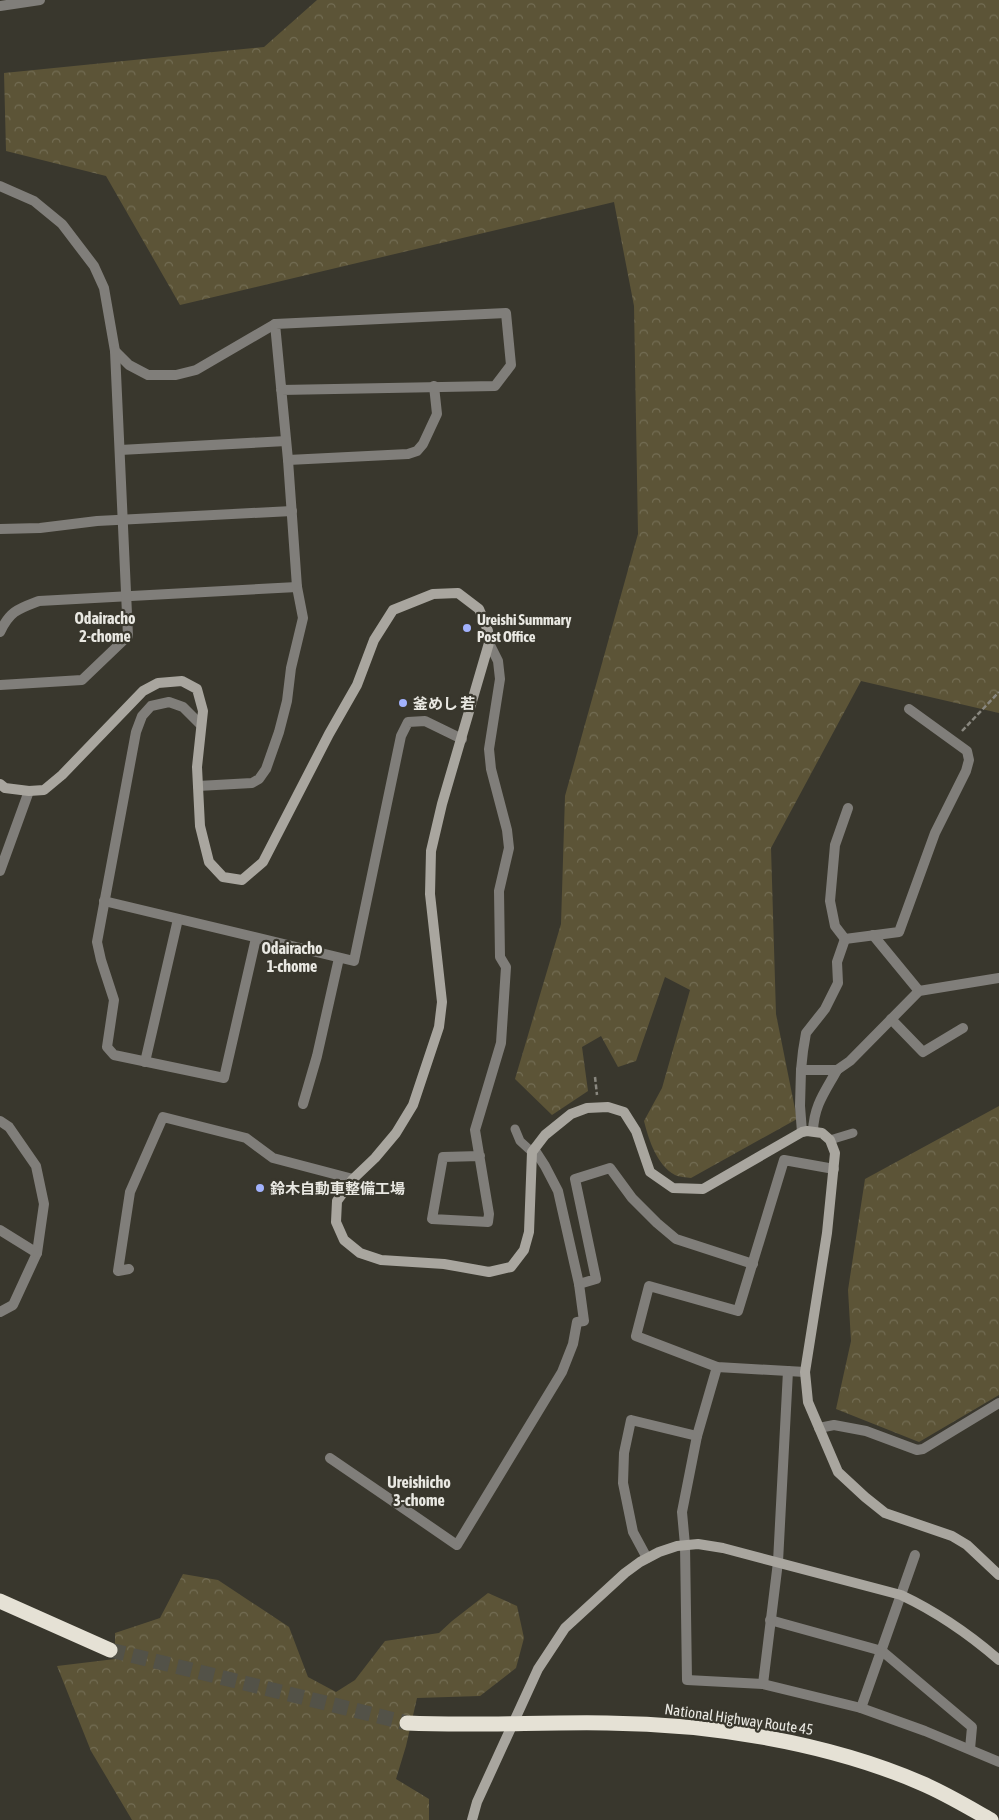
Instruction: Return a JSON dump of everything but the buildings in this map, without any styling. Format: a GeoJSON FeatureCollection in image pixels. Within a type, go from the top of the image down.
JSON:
{"type":"FeatureCollection","features":[{"type":"Feature","properties":{"kind":"highway"},"geometry":{"type":"LineString","coordinates":[[0,1601],[110,1650]]}},
{"type":"Feature","properties":{"kind":"highway","name":"National Highway Route 45"},"geometry":{"type":"LineString","coordinates":[[407,1723],[455,1725],[506,1722],[653,1724],[698,1728],[770,1739],[827,1750],[884,1768],[922,1783],[991,1820]]}},
{"type":"Feature","properties":{"kind":"street"},"geometry":{"type":"LineString","coordinates":[[0,6],[40,0]]}},
{"type":"Feature","properties":{"kind":"street"},"geometry":{"type":"LineString","coordinates":[[0,186],[34,201],[62,224],[94,266],[104,288],[115,351],[128,596],[128,636],[82,680],[0,685]]}},
{"type":"Feature","properties":{"kind":"street"},"geometry":{"type":"LineString","coordinates":[[115,351],[129,365],[148,375],[176,375],[196,370],[274,324],[506,313],[511,365],[495,386],[281,390]]}},
{"type":"Feature","properties":{"kind":"street"},"geometry":{"type":"LineString","coordinates":[[198,786],[252,782],[259,778],[266,768],[285,709],[291,668],[303,618],[297,587],[288,460],[274,324]]}},
{"type":"Feature","properties":{"kind":"street"},"geometry":{"type":"LineString","coordinates":[[288,460],[408,454],[417,451],[423,444],[436,414],[434,386]]}},
{"type":"Feature","properties":{"kind":"street"},"geometry":{"type":"LineString","coordinates":[[120,450],[286,441]]}},
{"type":"Feature","properties":{"kind":"street"},"geometry":{"type":"LineString","coordinates":[[0,529],[292,511]]}},
{"type":"Feature","properties":{"kind":"street"},"geometry":{"type":"LineString","coordinates":[[0,632],[6,620],[16,610],[39,601],[297,587]]}},
{"type":"Feature","properties":{"kind":"street"},"geometry":{"type":"LineString","coordinates":[[0,784],[5,788],[29,792],[44,790],[62,775],[143,691],[158,683],[182,681],[197,689],[203,711],[197,767],[200,826],[209,862],[224,877],[242,880],[263,862],[328,734],[356,685],[374,640],[394,610],[433,594],[458,593],[479,609],[488,631],[489,643],[442,804],[431,851],[430,894],[442,1002],[439,1027],[413,1105],[396,1133],[375,1158],[353,1179],[337,1202],[336,1222],[344,1240],[360,1252],[381,1260],[444,1264],[489,1272],[511,1267],[524,1250],[529,1232],[533,1151],[545,1135],[571,1114],[587,1108],[608,1107],[624,1112],[636,1131],[650,1172],[674,1188],[703,1189],[807,1132],[822,1134],[830,1140],[835,1153],[827,1233],[805,1372],[808,1402],[838,1472],[865,1497],[885,1513],[952,1536],[967,1545],[999,1575]]}},
{"type":"Feature","properties":{"kind":"street"},"geometry":{"type":"LineString","coordinates":[[480,1156],[442,1157],[432,1219],[488,1222],[489,1214],[480,1156],[475,1130],[500,1043],[506,967],[500,956],[499,891],[509,848],[507,830],[491,769],[489,749],[500,679],[498,661],[489,643]]}},
{"type":"Feature","properties":{"kind":"street"},"geometry":{"type":"LineString","coordinates":[[201,726],[183,707],[169,702],[151,706],[142,716],[136,732],[97,942],[100,960],[114,1000],[107,1047],[114,1055],[224,1078],[256,938]]}},
{"type":"Feature","properties":{"kind":"street"},"geometry":{"type":"LineString","coordinates":[[846,939],[899,932],[935,833],[966,771],[969,760],[967,751],[909,709]]}},
{"type":"Feature","properties":{"kind":"street"},"geometry":{"type":"LineString","coordinates":[[104,901],[354,961],[400,736],[408,722],[425,721],[462,739]]}},
{"type":"Feature","properties":{"kind":"street"},"geometry":{"type":"LineString","coordinates":[[0,871],[29,792]]}},
{"type":"Feature","properties":{"kind":"street"},"geometry":{"type":"LineString","coordinates":[[846,939],[835,926],[830,901],[835,845],[848,808]]}},
{"type":"Feature","properties":{"kind":"street"},"geometry":{"type":"LineString","coordinates":[[145,1062],[178,919]]}},
{"type":"Feature","properties":{"kind":"street"},"geometry":{"type":"LineString","coordinates":[[873,935],[919,991]]}},
{"type":"Feature","properties":{"kind":"street"},"geometry":{"type":"LineString","coordinates":[[807,1132],[800,1106],[803,1051],[806,1033],[826,1010],[838,983],[837,962],[846,939]]}},
{"type":"Feature","properties":{"kind":"street"},"geometry":{"type":"LineString","coordinates":[[303,1104],[317,1056],[339,958]]}},
{"type":"Feature","properties":{"kind":"street"},"geometry":{"type":"LineString","coordinates":[[807,1132],[818,1102],[837,1070],[850,1061],[919,991],[999,978]]}},
{"type":"Feature","properties":{"kind":"street"},"geometry":{"type":"LineString","coordinates":[[891,1019],[922,1052],[963,1028]]}},
{"type":"Feature","properties":{"kind":"street"},"geometry":{"type":"LineString","coordinates":[[802,1070],[837,1070]]}},
{"type":"Feature","properties":{"kind":"street"},"geometry":{"type":"LineString","coordinates":[[129,1270],[118,1271],[130,1192],[163,1117],[246,1138],[273,1158],[353,1179]]}},
{"type":"Feature","properties":{"kind":"street"},"geometry":{"type":"LineString","coordinates":[[0,1122],[9,1127],[36,1166],[44,1204],[37,1253],[13,1305],[0,1312]]}},
{"type":"Feature","properties":{"kind":"street"},"geometry":{"type":"LineString","coordinates":[[330,1458],[457,1545],[562,1372],[573,1344],[577,1322],[584,1321],[579,1284],[558,1192],[546,1166],[533,1151]]}},
{"type":"Feature","properties":{"kind":"street"},"geometry":{"type":"LineString","coordinates":[[805,1372],[717,1367],[636,1336],[649,1286],[738,1311],[784,1160],[834,1169]]}},
{"type":"Feature","properties":{"kind":"street"},"geometry":{"type":"LineString","coordinates":[[579,1284],[596,1279],[575,1180],[610,1168],[632,1198],[657,1224],[676,1239],[753,1264]]}},
{"type":"Feature","properties":{"kind":"street"},"geometry":{"type":"LineString","coordinates":[[0,1230],[37,1253]]}},
{"type":"Feature","properties":{"kind":"street"},"geometry":{"type":"LineString","coordinates":[[717,1367],[697,1436],[682,1512],[685,1545],[687,1680],[763,1684],[861,1708],[970,1749],[999,1762]]}},
{"type":"Feature","properties":{"kind":"street"},"geometry":{"type":"LineString","coordinates":[[763,1684],[778,1562],[788,1371]]}},
{"type":"Feature","properties":{"kind":"street"},"geometry":{"type":"LineString","coordinates":[[819,1428],[834,1425],[866,1431],[917,1450],[923,1449],[999,1403]]}},
{"type":"Feature","properties":{"kind":"street"},"geometry":{"type":"LineString","coordinates":[[647,1558],[633,1532],[622,1483],[624,1453],[631,1420],[697,1436]]}},
{"type":"Feature","properties":{"kind":"street"},"geometry":{"type":"LineString","coordinates":[[472,1820],[477,1802],[538,1669],[565,1628],[625,1573],[659,1552],[685,1545],[698,1544],[723,1548],[901,1595],[924,1606],[966,1633],[999,1660]]}},
{"type":"Feature","properties":{"kind":"street"},"geometry":{"type":"LineString","coordinates":[[861,1708],[915,1555]]}},
{"type":"Feature","properties":{"kind":"street"},"geometry":{"type":"LineString","coordinates":[[770,1620],[882,1651],[972,1727],[970,1749]]}},
{"type":"Feature","properties":{"kind":"lane"},"geometry":{"type":"LineString","coordinates":[[515,1129],[520,1141],[533,1151]]}},
{"type":"Feature","properties":{"kind":"lane"},"geometry":{"type":"LineString","coordinates":[[830,1140],[853,1133]]}},
{"type":"Feature","properties":{"kind":"path"},"geometry":{"type":"LineString","coordinates":[[962,731],[999,692]]}},
{"type":"Feature","properties":{"kind":"path"},"geometry":{"type":"LineString","coordinates":[[587,1108],[598,1094],[596,1077]]}},
{"type":"Feature","properties":{"kind":"green space"},"geometry":{"type":"Polygon","coordinates":[[[317,0],[999,0],[999,713],[861,681],[771,848],[776,1014],[797,1119],[691,1178],[675,1175],[663,1165],[651,1144],[644,1121],[662,1088],[690,990],[665,977],[636,1061],[618,1067],[601,1036],[582,1047],[588,1091],[552,1115],[515,1079],[561,924],[565,796],[638,534],[634,306],[614,202],[180,305],[106,176],[6,151],[4,73],[264,47],[317,0]]]}},
{"type":"Feature","properties":{"kind":"green space"},"geometry":{"type":"Polygon","coordinates":[[[999,1106],[999,1395],[919,1442],[836,1409],[851,1341],[848,1290],[865,1179],[999,1106]]]}},
{"type":"Feature","properties":{"kind":"green space"},"geometry":{"type":"Polygon","coordinates":[[[183,1574],[218,1580],[289,1627],[308,1677],[336,1692],[355,1680],[385,1641],[439,1633],[488,1593],[517,1606],[524,1638],[516,1668],[480,1696],[417,1698],[396,1779],[429,1799],[429,1820],[132,1820],[91,1751],[57,1666],[115,1659],[115,1633],[160,1618],[183,1574]]]}},
{"type":"Feature","properties":{"kind":"tunnel"},"geometry":{"type":"LineString","coordinates":[[110,1650],[407,1723]]}},
{"type":"Feature","properties":{"kind":"place","name":"Ureishi Summary Post Office"},"geometry":{"type":"Point","coordinates":[467,628]}},
{"type":"Feature","properties":{"kind":"place","name":"釜めし 若"},"geometry":{"type":"Point","coordinates":[403,703]}},
{"type":"Feature","properties":{"kind":"place","name":"鈴木自動車整備工場"},"geometry":{"type":"Point","coordinates":[260,1188]}},
{"type":"Feature","properties":{"kind":"district","name":"Odairacho 2-chome"},"geometry":{"type":"Point","coordinates":[105,627]}},
{"type":"Feature","properties":{"kind":"district","name":"Odairacho 1-chome"},"geometry":{"type":"Point","coordinates":[292,957]}},
{"type":"Feature","properties":{"kind":"district","name":"Ureishicho 3-chome"},"geometry":{"type":"Point","coordinates":[419,1491]}}]}
